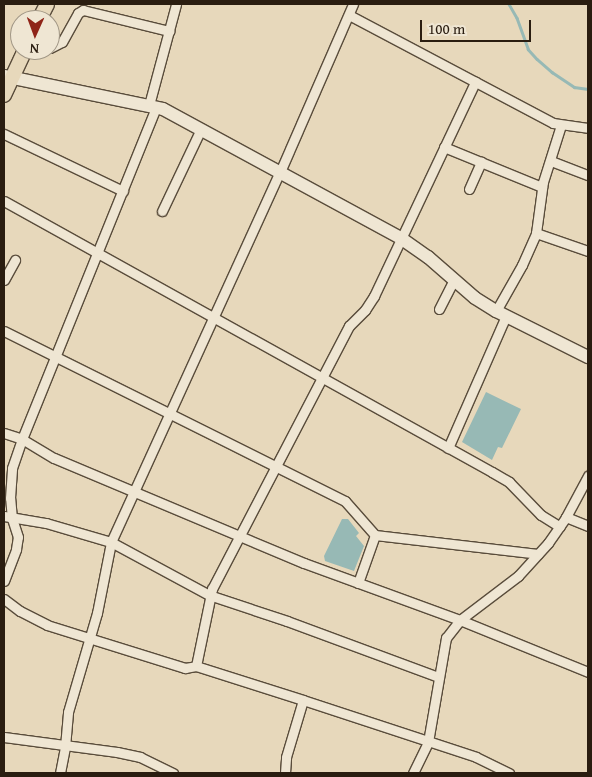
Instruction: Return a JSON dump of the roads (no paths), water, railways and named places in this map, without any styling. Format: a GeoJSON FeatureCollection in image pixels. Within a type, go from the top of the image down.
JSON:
{"type":"FeatureCollection","features":[{"type":"Feature","properties":{"kind":"main road"},"geometry":{"type":"LineString","coordinates":[[4,95],[8,76],[19,60]]}},
{"type":"Feature","properties":{"kind":"street"},"geometry":{"type":"LineString","coordinates":[[4,581],[16,549],[18,536],[8,517],[12,468],[123,190],[153,106],[176,4]]}},
{"type":"Feature","properties":{"kind":"street"},"geometry":{"type":"LineString","coordinates":[[60,773],[65,747],[68,712],[97,613],[111,542],[280,172],[353,4]]}},
{"type":"Feature","properties":{"kind":"street"},"geometry":{"type":"LineString","coordinates":[[60,43],[78,13],[83,10],[169,31]]}},
{"type":"Feature","properties":{"kind":"street"},"geometry":{"type":"LineString","coordinates":[[349,15],[561,125],[588,128]]}},
{"type":"Feature","properties":{"kind":"street"},"geometry":{"type":"LineString","coordinates":[[8,76],[153,106],[201,129],[402,239],[501,314],[588,357]]}},
{"type":"Feature","properties":{"kind":"street"},"geometry":{"type":"LineString","coordinates":[[196,666],[209,595],[349,326],[366,310],[374,296],[475,82]]}},
{"type":"Feature","properties":{"kind":"street"},"geometry":{"type":"LineString","coordinates":[[448,448],[501,314],[536,233],[542,187],[561,125]]}},
{"type":"Feature","properties":{"kind":"street"},"geometry":{"type":"LineString","coordinates":[[162,211],[201,129]]}},
{"type":"Feature","properties":{"kind":"street"},"geometry":{"type":"LineString","coordinates":[[4,134],[123,190]]}},
{"type":"Feature","properties":{"kind":"street"},"geometry":{"type":"LineString","coordinates":[[444,147],[542,187]]}},
{"type":"Feature","properties":{"kind":"street"},"geometry":{"type":"LineString","coordinates":[[551,161],[588,175]]}},
{"type":"Feature","properties":{"kind":"street"},"geometry":{"type":"LineString","coordinates":[[469,189],[481,162]]}},
{"type":"Feature","properties":{"kind":"street"},"geometry":{"type":"LineString","coordinates":[[4,201],[509,482],[541,515],[560,527]]}},
{"type":"Feature","properties":{"kind":"street"},"geometry":{"type":"LineString","coordinates":[[536,233],[588,250]]}},
{"type":"Feature","properties":{"kind":"street"},"geometry":{"type":"LineString","coordinates":[[4,280],[16,260]]}},
{"type":"Feature","properties":{"kind":"street"},"geometry":{"type":"LineString","coordinates":[[439,309],[454,280]]}},
{"type":"Feature","properties":{"kind":"street"},"geometry":{"type":"LineString","coordinates":[[4,331],[344,501],[375,535],[538,554]]}},
{"type":"Feature","properties":{"kind":"street"},"geometry":{"type":"LineString","coordinates":[[4,433],[22,439],[54,458],[133,493],[239,537],[460,620],[588,672]]}},
{"type":"Feature","properties":{"kind":"street"},"geometry":{"type":"LineString","coordinates":[[413,773],[428,742],[446,638],[460,620],[518,576],[538,554],[566,518],[588,476]]}},
{"type":"Feature","properties":{"kind":"street"},"geometry":{"type":"LineString","coordinates":[[8,517],[46,523],[111,542],[209,595],[287,620],[438,677]]}},
{"type":"Feature","properties":{"kind":"street"},"geometry":{"type":"LineString","coordinates":[[566,518],[588,526]]}},
{"type":"Feature","properties":{"kind":"street"},"geometry":{"type":"LineString","coordinates":[[358,583],[375,535]]}},
{"type":"Feature","properties":{"kind":"street"},"geometry":{"type":"LineString","coordinates":[[4,598],[20,611],[47,625],[185,668],[196,666],[304,700],[476,757],[509,773]]}},
{"type":"Feature","properties":{"kind":"street"},"geometry":{"type":"LineString","coordinates":[[285,773],[286,757],[304,700]]}},
{"type":"Feature","properties":{"kind":"street"},"geometry":{"type":"LineString","coordinates":[[4,737],[65,747],[117,752],[140,758],[173,773]]}},
{"type":"Feature","properties":{"kind":"water"},"geometry":{"type":"Polygon","coordinates":[[[486,392],[521,409],[502,448],[498,447],[492,460],[462,442],[486,392]]]}},
{"type":"Feature","properties":{"kind":"water"},"geometry":{"type":"Polygon","coordinates":[[[342,519],[348,519],[359,533],[356,536],[364,546],[354,571],[325,561],[324,556],[342,519]]]}},
{"type":"Feature","properties":{"kind":"waterway"},"geometry":{"type":"LineString","coordinates":[[509,4],[517,18],[528,49],[537,59],[574,87],[588,89]]}}]}
